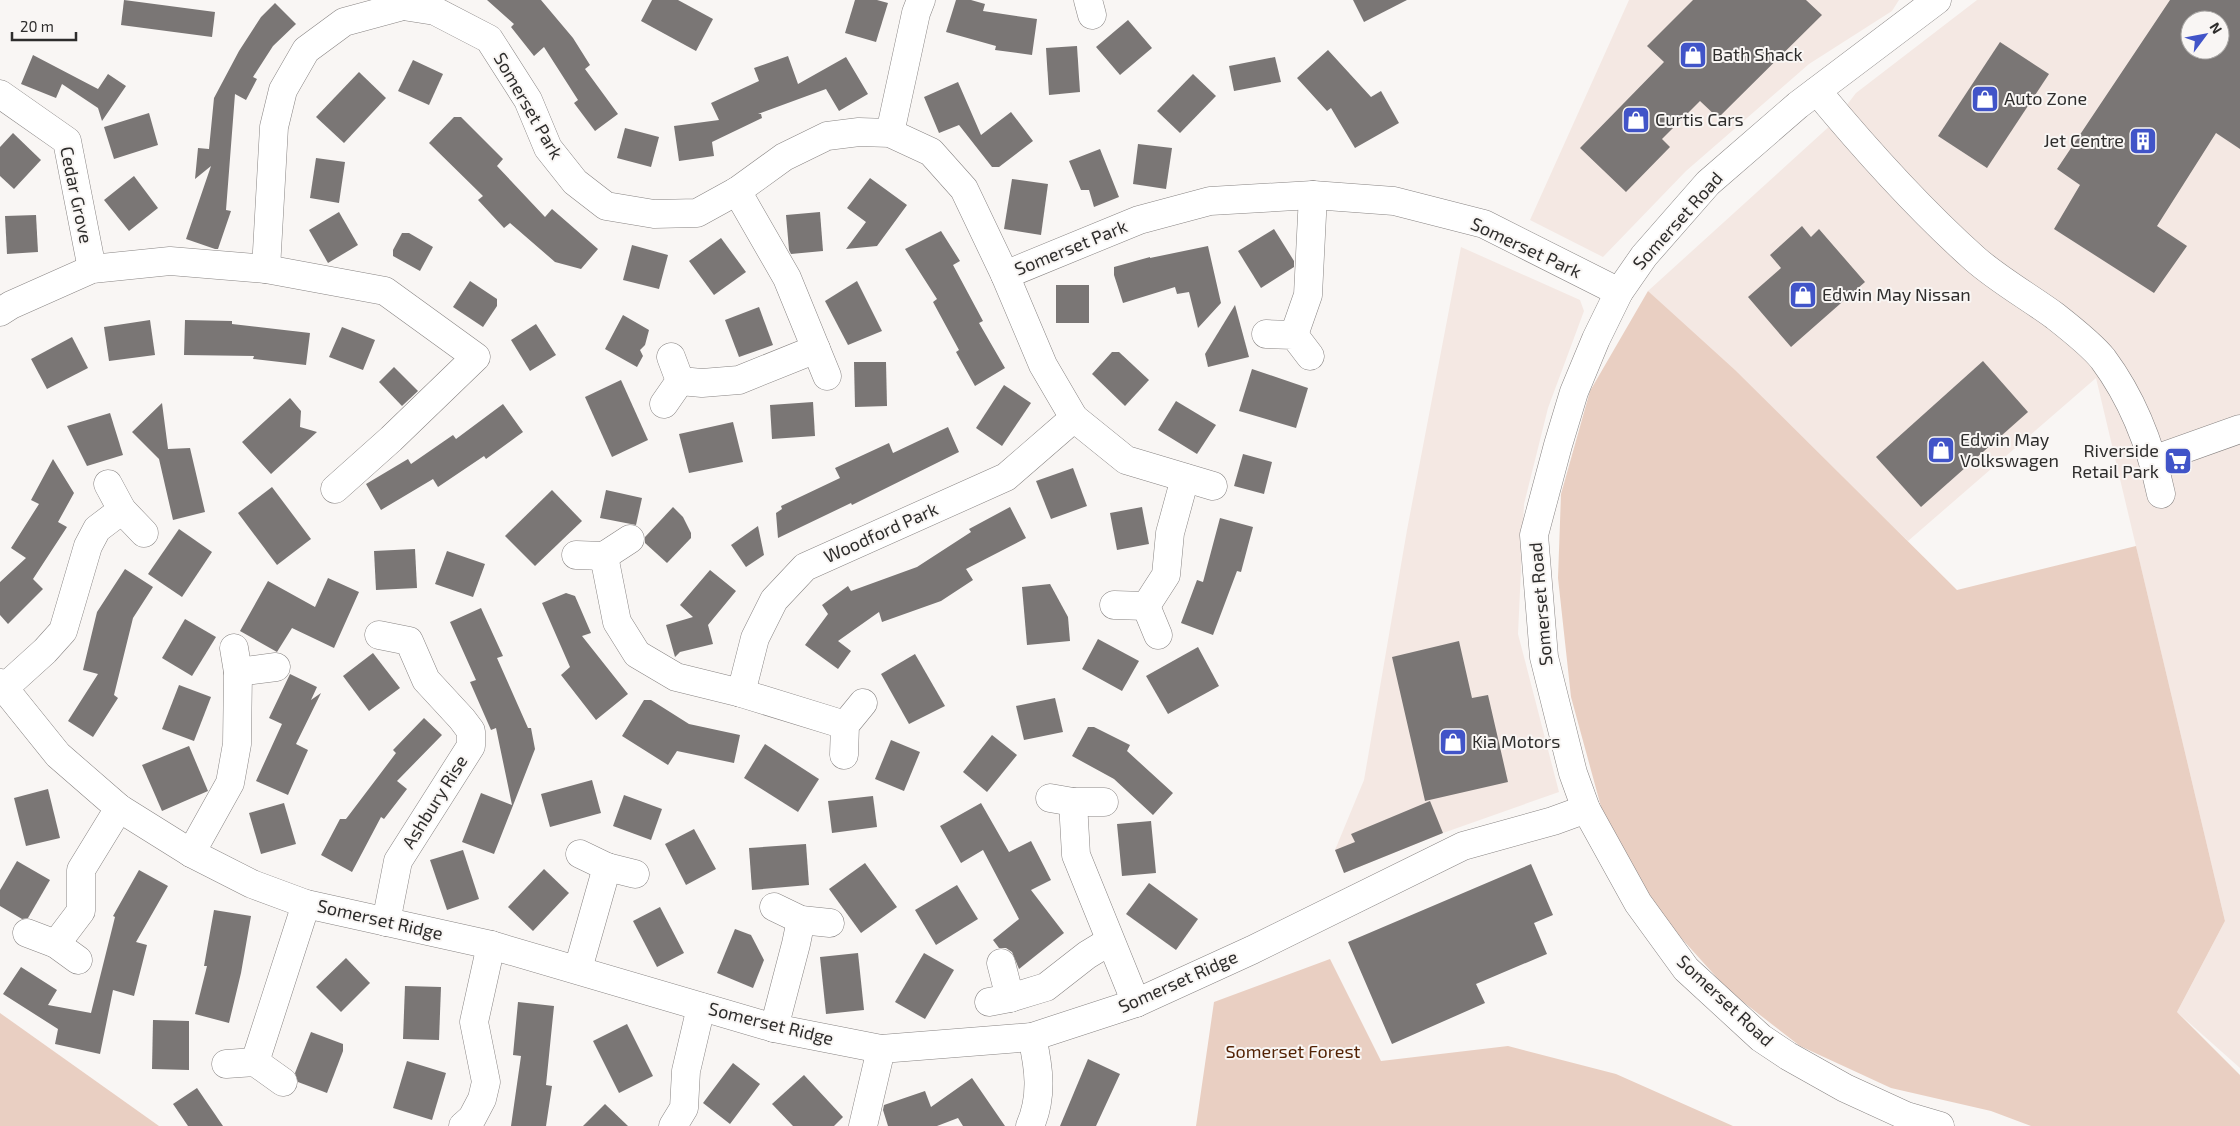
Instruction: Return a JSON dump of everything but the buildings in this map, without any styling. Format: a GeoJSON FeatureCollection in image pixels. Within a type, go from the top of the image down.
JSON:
{"type":"FeatureCollection","features":[{"type":"Feature","properties":{"kind":"street"},"geometry":{"type":"LineString","coordinates":[[890,134],[916,13],[921,0]]}},
{"type":"Feature","properties":{"kind":"street","name":"Somerset Road"},"geometry":{"type":"LineString","coordinates":[[1937,0],[1816,91],[1708,183],[1644,256],[1619,292],[1596,339],[1574,392],[1534,535],[1544,657],[1573,773],[1586,809],[1638,903],[1686,969],[1761,1038],[1788,1056],[1845,1088],[1906,1116],[1938,1126]]}},
{"type":"Feature","properties":{"kind":"street","name":"Somerset Park"},"geometry":{"type":"LineString","coordinates":[[266,269],[274,127],[283,90],[306,50],[344,22],[403,3],[434,11],[489,39],[528,100],[548,148],[575,182],[606,206],[654,214],[697,213],[737,191],[784,157],[827,136],[859,132],[890,134],[931,152],[964,189],[1005,275],[1140,220],[1210,201],[1313,195],[1394,200],[1484,224],[1619,292]]}},
{"type":"Feature","properties":{"kind":"street"},"geometry":{"type":"LineString","coordinates":[[1816,91],[1927,215],[1977,260],[2057,318],[2102,358],[2122,388],[2143,433],[2161,494]]}},
{"type":"Feature","properties":{"kind":"street","name":"Cedar Grove"},"geometry":{"type":"LineString","coordinates":[[0,94],[67,141],[92,269]]}},
{"type":"Feature","properties":{"kind":"street"},"geometry":{"type":"LineString","coordinates":[[737,191],[787,278],[827,376]]}},
{"type":"Feature","properties":{"kind":"street"},"geometry":{"type":"LineString","coordinates":[[1294,335],[1308,295],[1313,195]]}},
{"type":"Feature","properties":{"kind":"street"},"geometry":{"type":"LineString","coordinates":[[0,312],[11,305],[92,269],[170,261],[266,269],[385,291],[476,357],[391,439],[335,489]]}},
{"type":"Feature","properties":{"kind":"street"},"geometry":{"type":"LineString","coordinates":[[1005,275],[1043,365],[1074,418],[1126,460],[1213,486]]}},
{"type":"Feature","properties":{"kind":"street"},"geometry":{"type":"LineString","coordinates":[[1266,334],[1294,335]]}},
{"type":"Feature","properties":{"kind":"street"},"geometry":{"type":"LineString","coordinates":[[1294,335],[1310,356]]}},
{"type":"Feature","properties":{"kind":"street"},"geometry":{"type":"LineString","coordinates":[[664,404],[676,369],[702,383],[739,380],[816,349]]}},
{"type":"Feature","properties":{"kind":"street","name":"Woodford Park"},"geometry":{"type":"LineString","coordinates":[[741,693],[755,638],[774,600],[805,567],[1006,477],[1074,418]]}},
{"type":"Feature","properties":{"kind":"street"},"geometry":{"type":"LineString","coordinates":[[2152,460],[2240,429]]}},
{"type":"Feature","properties":{"kind":"street"},"geometry":{"type":"LineString","coordinates":[[1146,606],[1166,575],[1170,533],[1185,478]]}},
{"type":"Feature","properties":{"kind":"street"},"geometry":{"type":"LineString","coordinates":[[108,484],[122,510],[144,533]]}},
{"type":"Feature","properties":{"kind":"street"},"geometry":{"type":"LineString","coordinates":[[2,686],[45,651],[63,631],[88,546],[97,530],[122,510]]}},
{"type":"Feature","properties":{"kind":"street"},"geometry":{"type":"LineString","coordinates":[[576,555],[604,556],[630,539]]}},
{"type":"Feature","properties":{"kind":"street"},"geometry":{"type":"LineString","coordinates":[[604,556],[617,622],[637,654],[676,676],[741,693],[844,725]]}},
{"type":"Feature","properties":{"kind":"street"},"geometry":{"type":"LineString","coordinates":[[1114,605],[1146,606]]}},
{"type":"Feature","properties":{"kind":"street"},"geometry":{"type":"LineString","coordinates":[[1146,606],[1158,635]]}},
{"type":"Feature","properties":{"kind":"street","name":"Ashbury Rise"},"geometry":{"type":"LineString","coordinates":[[379,635],[417,632],[426,680],[471,731],[470,746],[398,861],[386,922]]}},
{"type":"Feature","properties":{"kind":"street"},"geometry":{"type":"LineString","coordinates":[[191,853],[230,783],[237,744],[236,660],[276,667]]}},
{"type":"Feature","properties":{"kind":"street","name":"Somerset Ridge"},"geometry":{"type":"LineString","coordinates":[[2,686],[58,755],[119,808],[191,853],[252,884],[306,904],[491,945],[774,1028],[881,1049],[1032,1037],[1136,1003],[1261,946],[1463,846],[1553,821],[1586,809]]}},
{"type":"Feature","properties":{"kind":"street"},"geometry":{"type":"LineString","coordinates":[[844,755],[844,725],[863,703]]}},
{"type":"Feature","properties":{"kind":"street"},"geometry":{"type":"LineString","coordinates":[[1104,802],[1062,800],[1076,855],[1136,1003]]}},
{"type":"Feature","properties":{"kind":"street"},"geometry":{"type":"LineString","coordinates":[[56,944],[81,911],[81,870],[119,808]]}},
{"type":"Feature","properties":{"kind":"street"},"geometry":{"type":"LineString","coordinates":[[580,854],[607,867],[635,874]]}},
{"type":"Feature","properties":{"kind":"street"},"geometry":{"type":"LineString","coordinates":[[578,969],[607,867]]}},
{"type":"Feature","properties":{"kind":"street"},"geometry":{"type":"LineString","coordinates":[[255,1062],[306,904]]}},
{"type":"Feature","properties":{"kind":"street"},"geometry":{"type":"LineString","coordinates":[[774,907],[801,920],[830,923]]}},
{"type":"Feature","properties":{"kind":"street"},"geometry":{"type":"LineString","coordinates":[[774,1028],[801,920]]}},
{"type":"Feature","properties":{"kind":"street"},"geometry":{"type":"LineString","coordinates":[[27,933],[56,944],[78,960]]}},
{"type":"Feature","properties":{"kind":"street"},"geometry":{"type":"LineString","coordinates":[[1001,963],[1000,1000],[1046,987],[1087,955],[1110,941]]}},
{"type":"Feature","properties":{"kind":"street"},"geometry":{"type":"LineString","coordinates":[[473,1123],[486,1082],[474,1022],[491,945]]}},
{"type":"Feature","properties":{"kind":"street"},"geometry":{"type":"LineString","coordinates":[[673,1126],[684,1108],[686,1072],[701,1007]]}},
{"type":"Feature","properties":{"kind":"street"},"geometry":{"type":"LineString","coordinates":[[1030,1126],[1036,1113],[1040,1070],[1032,1037]]}},
{"type":"Feature","properties":{"kind":"street"},"geometry":{"type":"LineString","coordinates":[[863,1126],[881,1049]]}},
{"type":"Feature","properties":{"kind":"street"},"geometry":{"type":"LineString","coordinates":[[226,1064],[255,1062],[282,1082]]}},
{"type":"Feature","properties":{"kind":"shaded area"},"geometry":{"type":"Polygon","coordinates":[[[1629,0],[1899,0],[1892,11],[1809,64],[1686,171],[1603,257],[1530,220],[1629,0]]]}},
{"type":"Feature","properties":{"kind":"shaded area","name":"Riverside Retail Park"},"geometry":{"type":"Polygon","coordinates":[[[1977,0],[2240,0],[2240,1068],[2177,1012],[2225,921],[2096,378],[1908,541],[1648,291],[1833,123],[1856,93],[1977,0]]]}},
{"type":"Feature","properties":{"kind":"shaded area"},"geometry":{"type":"Polygon","coordinates":[[[1461,247],[1580,300],[1584,311],[1548,408],[1524,504],[1518,634],[1559,792],[1443,833],[1344,873],[1335,850],[1364,780],[1407,530],[1461,247]]]}},
{"type":"Feature","properties":{"kind":"green space"},"geometry":{"type":"Polygon","coordinates":[[[1648,291],[1735,370],[1957,590],[2136,546],[2225,921],[2177,1012],[2240,1075],[2240,1126],[2031,1126],[1991,1111],[1891,1088],[1800,1046],[1729,991],[1664,919],[1606,825],[1571,697],[1558,578],[1561,494],[1590,391],[1648,291]]]}},
{"type":"Feature","properties":{"kind":"green space","name":"Somerset Forest"},"geometry":{"type":"Polygon","coordinates":[[[1330,959],[1381,1061],[1508,1046],[1616,1074],[1733,1126],[1196,1126],[1214,1002],[1330,959]]]}},
{"type":"Feature","properties":{"kind":"green space"},"geometry":{"type":"Polygon","coordinates":[[[0,1013],[159,1126],[0,1126],[0,1013]]]}},
{"type":"Feature","properties":{"kind":"place","name":"Bath Shack"},"geometry":{"type":"Point","coordinates":[1693,55]}},
{"type":"Feature","properties":{"kind":"place","name":"Auto Zone"},"geometry":{"type":"Point","coordinates":[1985,99]}},
{"type":"Feature","properties":{"kind":"place","name":"Curtis Cars"},"geometry":{"type":"Point","coordinates":[1636,120]}},
{"type":"Feature","properties":{"kind":"place","name":"Jet Centre"},"geometry":{"type":"Point","coordinates":[2143,141]}},
{"type":"Feature","properties":{"kind":"place","name":"Edwin May Nissan"},"geometry":{"type":"Point","coordinates":[1803,295]}},
{"type":"Feature","properties":{"kind":"place","name":"Edwin May Volkswagen"},"geometry":{"type":"Point","coordinates":[1941,450]}},
{"type":"Feature","properties":{"kind":"place","name":"Riverside Retail Park"},"geometry":{"type":"Point","coordinates":[2178,461]}},
{"type":"Feature","properties":{"kind":"place","name":"Kia Motors"},"geometry":{"type":"Point","coordinates":[1453,742]}}]}
